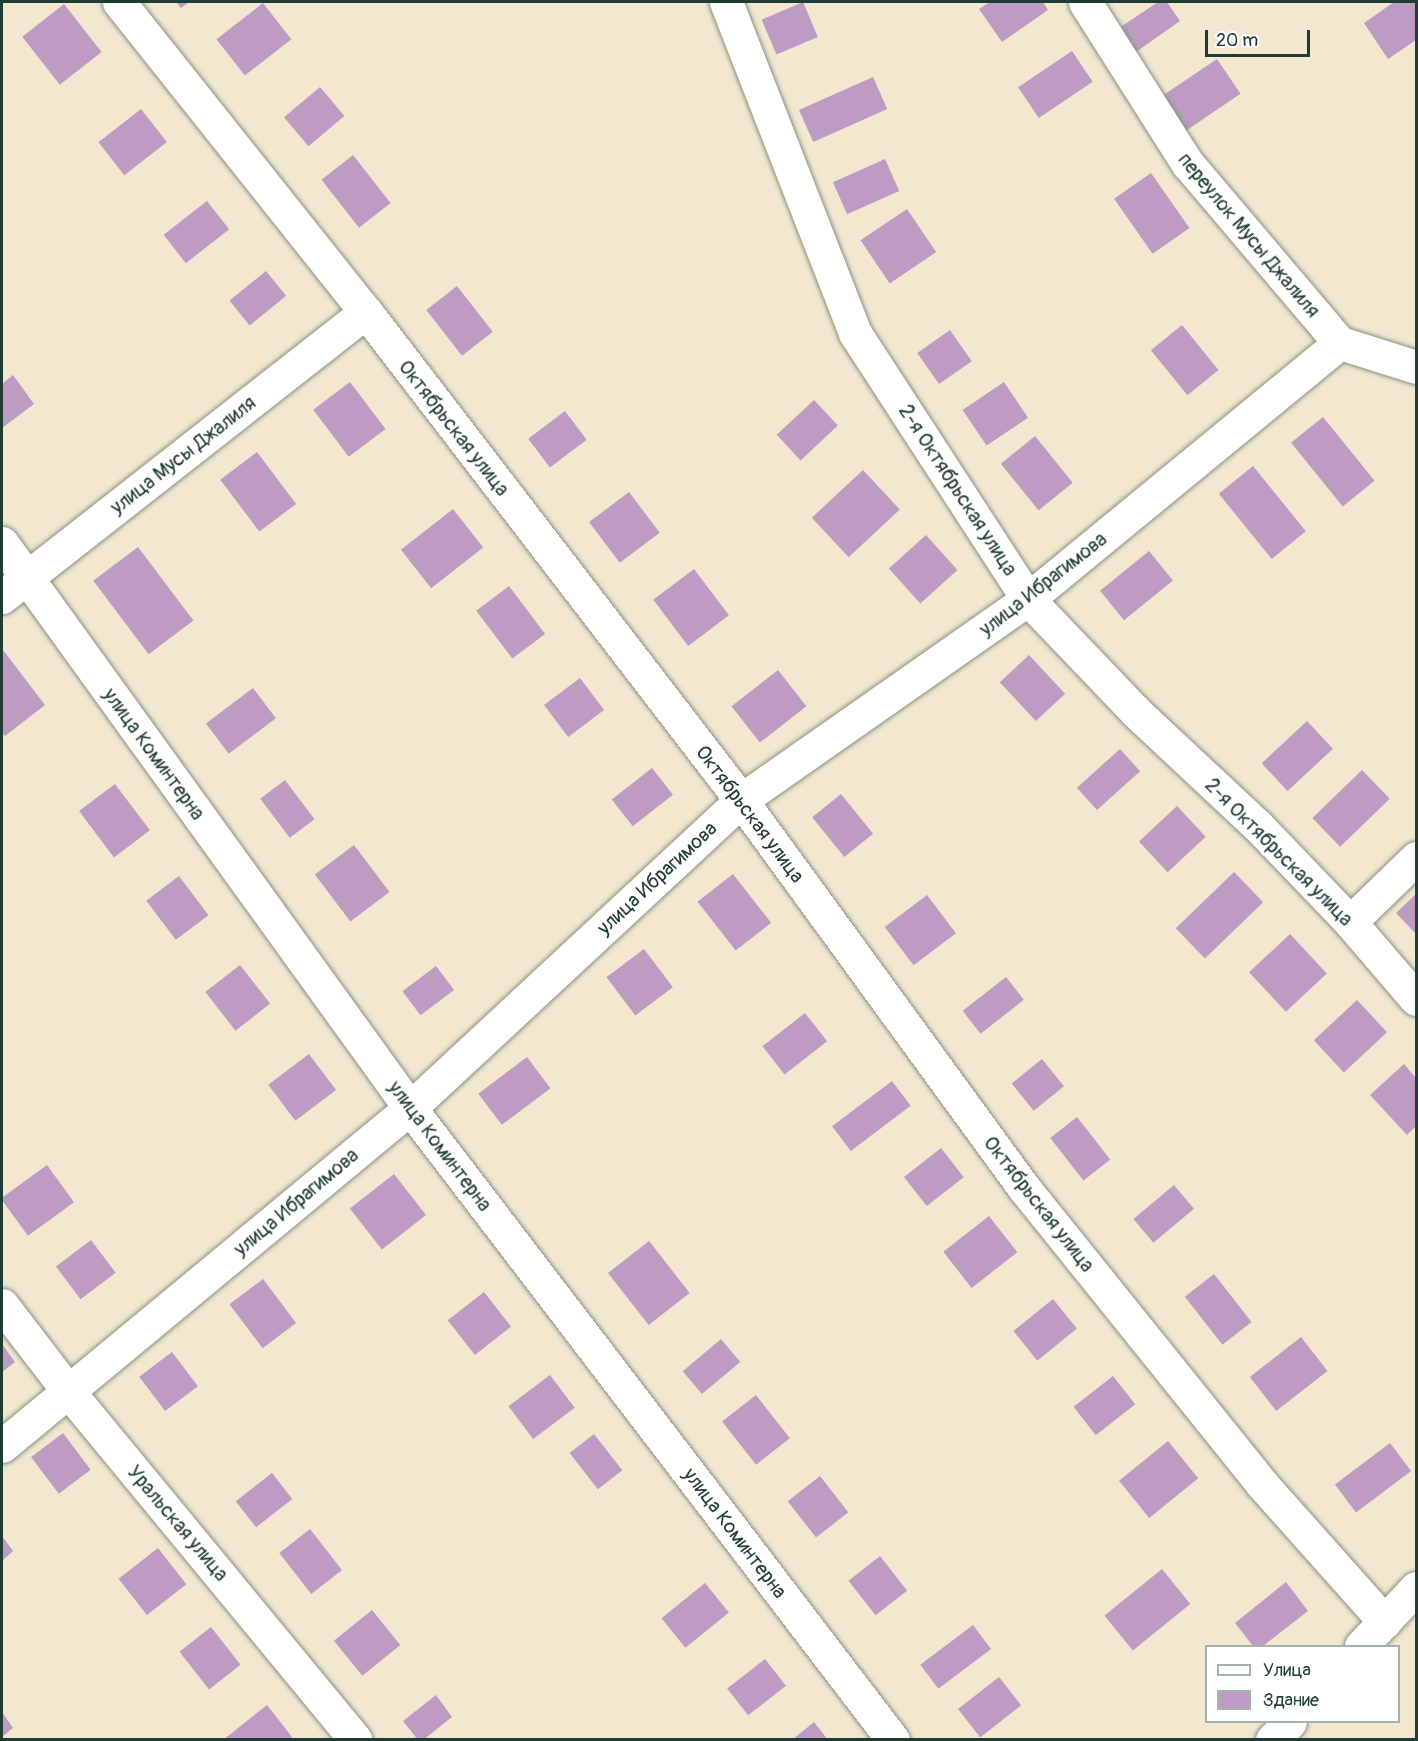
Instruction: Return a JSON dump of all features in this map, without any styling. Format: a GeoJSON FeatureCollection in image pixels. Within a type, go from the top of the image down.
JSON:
{"type":"FeatureCollection","features":[{"type":"Feature","properties":{"kind":"street","name":"Октябрьская улица"},"geometry":{"type":"LineString","coordinates":[[119,2],[366,312],[741,800],[1024,1188],[1261,1483],[1385,1622]]}},
{"type":"Feature","properties":{"kind":"street","name":"2-я Октябрьская улица"},"geometry":{"type":"LineString","coordinates":[[726,2],[855,333],[1028,599],[1136,712],[1258,826],[1350,922],[1416,999]]}},
{"type":"Feature","properties":{"kind":"street","name":"переулок Мусы Джалиля"},"geometry":{"type":"LineString","coordinates":[[1085,2],[1188,164],[1340,343]]}},
{"type":"Feature","properties":{"kind":"street","name":"улица Мусы Джалиля"},"geometry":{"type":"LineString","coordinates":[[14,587],[366,312]]}},
{"type":"Feature","properties":{"kind":"street","name":"улица Ибрагимова"},"geometry":{"type":"LineString","coordinates":[[2,1446],[410,1108],[741,800],[1028,599],[1340,343]]}},
{"type":"Feature","properties":{"kind":"street"},"geometry":{"type":"LineString","coordinates":[[1340,343],[1416,367]]}},
{"type":"Feature","properties":{"kind":"street","name":"улица Коминтерна"},"geometry":{"type":"LineString","coordinates":[[2,543],[14,587],[893,1740]]}},
{"type":"Feature","properties":{"kind":"street"},"geometry":{"type":"LineString","coordinates":[[1350,922],[1416,858]]}},
{"type":"Feature","properties":{"kind":"street","name":"Уральская улица"},"geometry":{"type":"LineString","coordinates":[[2,1305],[68,1391],[356,1740]]}},
{"type":"Feature","properties":{"kind":"street"},"geometry":{"type":"LineString","coordinates":[[1363,1645],[1416,1588]]}},
{"type":"Feature","properties":{"kind":"street"},"geometry":{"type":"LineString","coordinates":[[1272,1740],[1289,1723]]}},
{"type":"Feature","properties":{"kind":"building"},"geometry":{"type":"Polygon","coordinates":[[[176,2],[189,2],[181,8],[176,2]]]}},
{"type":"Feature","properties":{"kind":"building"},"geometry":{"type":"Polygon","coordinates":[[[803,2],[818,37],[776,55],[762,20],[803,2]]]}},
{"type":"Feature","properties":{"kind":"building"},"geometry":{"type":"Polygon","coordinates":[[[990,2],[1043,2],[1048,10],[1002,42],[979,9],[990,2]]]}},
{"type":"Feature","properties":{"kind":"building"},"geometry":{"type":"Polygon","coordinates":[[[1158,2],[1167,2],[1180,21],[1136,52],[1119,28],[1158,2]]]}},
{"type":"Feature","properties":{"kind":"building"},"geometry":{"type":"Polygon","coordinates":[[[1394,2],[1416,2],[1416,40],[1388,59],[1364,23],[1394,2]]]}},
{"type":"Feature","properties":{"kind":"building"},"geometry":{"type":"Polygon","coordinates":[[[263,3],[291,39],[245,76],[217,39],[263,3]]]}},
{"type":"Feature","properties":{"kind":"building"},"geometry":{"type":"Polygon","coordinates":[[[64,4],[102,52],[60,85],[22,37],[64,4]]]}},
{"type":"Feature","properties":{"kind":"building"},"geometry":{"type":"Polygon","coordinates":[[[1072,51],[1093,82],[1039,118],[1018,87],[1072,51]]]}},
{"type":"Feature","properties":{"kind":"building"},"geometry":{"type":"Polygon","coordinates":[[[1217,59],[1240,94],[1187,130],[1163,95],[1217,59]]]}},
{"type":"Feature","properties":{"kind":"building"},"geometry":{"type":"Polygon","coordinates":[[[873,77],[887,109],[813,142],[799,110],[873,77]]]}},
{"type":"Feature","properties":{"kind":"building"},"geometry":{"type":"Polygon","coordinates":[[[320,87],[344,116],[308,146],[284,117],[320,87]]]}},
{"type":"Feature","properties":{"kind":"building"},"geometry":{"type":"Polygon","coordinates":[[[141,109],[167,142],[124,175],[98,142],[141,109]]]}},
{"type":"Feature","properties":{"kind":"building"},"geometry":{"type":"Polygon","coordinates":[[[353,155],[391,203],[359,228],[321,180],[353,155]]]}},
{"type":"Feature","properties":{"kind":"building"},"geometry":{"type":"Polygon","coordinates":[[[885,159],[899,191],[847,214],[833,182],[885,159]]]}},
{"type":"Feature","properties":{"kind":"building"},"geometry":{"type":"Polygon","coordinates":[[[1151,173],[1189,228],[1153,254],[1114,199],[1151,173]]]}},
{"type":"Feature","properties":{"kind":"building"},"geometry":{"type":"Polygon","coordinates":[[[207,201],[229,229],[186,263],[164,235],[207,201]]]}},
{"type":"Feature","properties":{"kind":"building"},"geometry":{"type":"Polygon","coordinates":[[[907,209],[936,252],[890,283],[861,240],[907,209]]]}},
{"type":"Feature","properties":{"kind":"building"},"geometry":{"type":"Polygon","coordinates":[[[266,271],[286,296],[250,325],[229,301],[266,271]]]}},
{"type":"Feature","properties":{"kind":"building"},"geometry":{"type":"Polygon","coordinates":[[[457,286],[493,332],[462,356],[426,310],[457,286]]]}},
{"type":"Feature","properties":{"kind":"building"},"geometry":{"type":"Polygon","coordinates":[[[1182,325],[1219,370],[1187,395],[1151,350],[1182,325]]]}},
{"type":"Feature","properties":{"kind":"building"},"geometry":{"type":"Polygon","coordinates":[[[950,330],[972,361],[939,384],[917,353],[950,330]]]}},
{"type":"Feature","properties":{"kind":"building"},"geometry":{"type":"Polygon","coordinates":[[[13,375],[34,404],[2,428],[2,384],[13,375]]]}},
{"type":"Feature","properties":{"kind":"building"},"geometry":{"type":"Polygon","coordinates":[[[350,382],[386,429],[349,457],[313,410],[350,382]]]}},
{"type":"Feature","properties":{"kind":"building"},"geometry":{"type":"Polygon","coordinates":[[[1004,382],[1028,418],[987,446],[963,410],[1004,382]]]}},
{"type":"Feature","properties":{"kind":"building"},"geometry":{"type":"Polygon","coordinates":[[[814,400],[838,426],[801,460],[777,435],[814,400]]]}},
{"type":"Feature","properties":{"kind":"building"},"geometry":{"type":"Polygon","coordinates":[[[565,411],[587,440],[550,467],[528,439],[565,411]]]}},
{"type":"Feature","properties":{"kind":"building"},"geometry":{"type":"Polygon","coordinates":[[[1323,417],[1375,481],[1343,507],[1291,443],[1323,417]]]}},
{"type":"Feature","properties":{"kind":"building"},"geometry":{"type":"Polygon","coordinates":[[[1035,436],[1073,483],[1039,510],[1001,464],[1035,436]]]}},
{"type":"Feature","properties":{"kind":"building"},"geometry":{"type":"Polygon","coordinates":[[[257,452],[296,504],[259,532],[220,480],[257,452]]]}},
{"type":"Feature","properties":{"kind":"building"},"geometry":{"type":"Polygon","coordinates":[[[1253,466],[1306,531],[1272,559],[1219,494],[1253,466]]]}},
{"type":"Feature","properties":{"kind":"building"},"geometry":{"type":"Polygon","coordinates":[[[863,470],[900,509],[849,557],[812,518],[863,470]]]}},
{"type":"Feature","properties":{"kind":"building"},"geometry":{"type":"Polygon","coordinates":[[[629,492],[660,533],[620,563],[589,522],[629,492]]]}},
{"type":"Feature","properties":{"kind":"building"},"geometry":{"type":"Polygon","coordinates":[[[453,509],[483,548],[431,588],[401,550],[453,509]]]}},
{"type":"Feature","properties":{"kind":"building"},"geometry":{"type":"Polygon","coordinates":[[[926,535],[957,570],[920,603],[889,568],[926,535]]]}},
{"type":"Feature","properties":{"kind":"building"},"geometry":{"type":"Polygon","coordinates":[[[138,547],[193,620],[149,654],[93,581],[138,547]]]}},
{"type":"Feature","properties":{"kind":"building"},"geometry":{"type":"Polygon","coordinates":[[[1149,551],[1173,581],[1124,620],[1100,591],[1149,551]]]}},
{"type":"Feature","properties":{"kind":"building"},"geometry":{"type":"Polygon","coordinates":[[[694,569],[729,615],[688,646],[653,600],[694,569]]]}},
{"type":"Feature","properties":{"kind":"building"},"geometry":{"type":"Polygon","coordinates":[[[509,586],[545,634],[512,659],[476,611],[509,586]]]}},
{"type":"Feature","properties":{"kind":"building"},"geometry":{"type":"Polygon","coordinates":[[[3,650],[45,705],[5,736],[2,732],[3,650]]]}},
{"type":"Feature","properties":{"kind":"building"},"geometry":{"type":"Polygon","coordinates":[[[1029,655],[1065,694],[1036,721],[1000,682],[1029,655]]]}},
{"type":"Feature","properties":{"kind":"building"},"geometry":{"type":"Polygon","coordinates":[[[778,670],[806,706],[760,743],[732,706],[778,670]]]}},
{"type":"Feature","properties":{"kind":"building"},"geometry":{"type":"Polygon","coordinates":[[[580,678],[604,710],[568,737],[544,705],[580,678]]]}},
{"type":"Feature","properties":{"kind":"building"},"geometry":{"type":"Polygon","coordinates":[[[253,688],[276,718],[229,754],[206,724],[253,688]]]}},
{"type":"Feature","properties":{"kind":"building"},"geometry":{"type":"Polygon","coordinates":[[[1307,721],[1333,749],[1288,791],[1262,763],[1307,721]]]}},
{"type":"Feature","properties":{"kind":"building"},"geometry":{"type":"Polygon","coordinates":[[[1120,749],[1140,771],[1097,810],[1077,788],[1120,749]]]}},
{"type":"Feature","properties":{"kind":"building"},"geometry":{"type":"Polygon","coordinates":[[[652,768],[673,795],[633,826],[612,799],[652,768]]]}},
{"type":"Feature","properties":{"kind":"building"},"geometry":{"type":"Polygon","coordinates":[[[1362,770],[1390,799],[1340,847],[1312,818],[1362,770]]]}},
{"type":"Feature","properties":{"kind":"building"},"geometry":{"type":"Polygon","coordinates":[[[285,780],[314,819],[290,838],[260,799],[285,780]]]}},
{"type":"Feature","properties":{"kind":"building"},"geometry":{"type":"Polygon","coordinates":[[[115,784],[150,830],[114,857],[79,811],[115,784]]]}},
{"type":"Feature","properties":{"kind":"building"},"geometry":{"type":"Polygon","coordinates":[[[841,794],[873,834],[844,857],[812,817],[841,794]]]}},
{"type":"Feature","properties":{"kind":"building"},"geometry":{"type":"Polygon","coordinates":[[[1177,806],[1206,837],[1168,872],[1139,841],[1177,806]]]}},
{"type":"Feature","properties":{"kind":"building"},"geometry":{"type":"Polygon","coordinates":[[[354,845],[390,892],[350,922],[315,874],[354,845]]]}},
{"type":"Feature","properties":{"kind":"building"},"geometry":{"type":"Polygon","coordinates":[[[1234,872],[1263,902],[1205,958],[1176,928],[1234,872]]]}},
{"type":"Feature","properties":{"kind":"building"},"geometry":{"type":"Polygon","coordinates":[[[733,874],[771,923],[736,951],[698,902],[733,874]]]}},
{"type":"Feature","properties":{"kind":"building"},"geometry":{"type":"Polygon","coordinates":[[[179,876],[208,915],[176,940],[146,901],[179,876]]]}},
{"type":"Feature","properties":{"kind":"building"},"geometry":{"type":"Polygon","coordinates":[[[1416,894],[1416,934],[1396,913],[1416,894]]]}},
{"type":"Feature","properties":{"kind":"building"},"geometry":{"type":"Polygon","coordinates":[[[927,895],[956,933],[914,965],[885,927],[927,895]]]}},
{"type":"Feature","properties":{"kind":"building"},"geometry":{"type":"Polygon","coordinates":[[[1290,934],[1327,973],[1286,1012],[1249,972],[1290,934]]]}},
{"type":"Feature","properties":{"kind":"building"},"geometry":{"type":"Polygon","coordinates":[[[644,949],[673,987],[635,1016],[606,977],[644,949]]]}},
{"type":"Feature","properties":{"kind":"building"},"geometry":{"type":"Polygon","coordinates":[[[240,965],[270,1004],[235,1031],[205,992],[240,965]]]}},
{"type":"Feature","properties":{"kind":"building"},"geometry":{"type":"Polygon","coordinates":[[[436,966],[454,990],[421,1015],[402,991],[436,966]]]}},
{"type":"Feature","properties":{"kind":"building"},"geometry":{"type":"Polygon","coordinates":[[[1006,977],[1024,1000],[981,1034],[963,1011],[1006,977]]]}},
{"type":"Feature","properties":{"kind":"building"},"geometry":{"type":"Polygon","coordinates":[[[1357,1000],[1387,1032],[1344,1072],[1314,1040],[1357,1000]]]}},
{"type":"Feature","properties":{"kind":"building"},"geometry":{"type":"Polygon","coordinates":[[[805,1013],[827,1041],[785,1075],[762,1046],[805,1013]]]}},
{"type":"Feature","properties":{"kind":"building"},"geometry":{"type":"Polygon","coordinates":[[[309,1054],[336,1090],[295,1121],[268,1085],[309,1054]]]}},
{"type":"Feature","properties":{"kind":"building"},"geometry":{"type":"Polygon","coordinates":[[[527,1057],[550,1088],[502,1125],[478,1094],[527,1057]]]}},
{"type":"Feature","properties":{"kind":"building"},"geometry":{"type":"Polygon","coordinates":[[[1042,1059],[1064,1086],[1034,1111],[1012,1084],[1042,1059]]]}},
{"type":"Feature","properties":{"kind":"building"},"geometry":{"type":"Polygon","coordinates":[[[1404,1064],[1416,1078],[1416,1126],[1407,1135],[1370,1095],[1404,1064]]]}},
{"type":"Feature","properties":{"kind":"building"},"geometry":{"type":"Polygon","coordinates":[[[892,1081],[911,1106],[851,1151],[832,1126],[892,1081]]]}},
{"type":"Feature","properties":{"kind":"building"},"geometry":{"type":"Polygon","coordinates":[[[1077,1117],[1110,1160],[1083,1180],[1050,1138],[1077,1117]]]}},
{"type":"Feature","properties":{"kind":"building"},"geometry":{"type":"Polygon","coordinates":[[[941,1148],[964,1177],[927,1206],[904,1177],[941,1148]]]}},
{"type":"Feature","properties":{"kind":"building"},"geometry":{"type":"Polygon","coordinates":[[[47,1165],[74,1202],[28,1236],[2,1198],[47,1165]]]}},
{"type":"Feature","properties":{"kind":"building"},"geometry":{"type":"Polygon","coordinates":[[[394,1174],[426,1215],[382,1249],[350,1208],[394,1174]]]}},
{"type":"Feature","properties":{"kind":"building"},"geometry":{"type":"Polygon","coordinates":[[[1174,1185],[1194,1209],[1153,1243],[1133,1219],[1174,1185]]]}},
{"type":"Feature","properties":{"kind":"building"},"geometry":{"type":"Polygon","coordinates":[[[989,1216],[1017,1252],[972,1288],[943,1252],[989,1216]]]}},
{"type":"Feature","properties":{"kind":"building"},"geometry":{"type":"Polygon","coordinates":[[[91,1240],[116,1273],[81,1299],[56,1266],[91,1240]]]}},
{"type":"Feature","properties":{"kind":"building"},"geometry":{"type":"Polygon","coordinates":[[[649,1241],[690,1293],[649,1325],[608,1273],[649,1241]]]}},
{"type":"Feature","properties":{"kind":"building"},"geometry":{"type":"Polygon","coordinates":[[[1214,1274],[1252,1322],[1222,1345],[1185,1297],[1214,1274]]]}},
{"type":"Feature","properties":{"kind":"building"},"geometry":{"type":"Polygon","coordinates":[[[263,1279],[296,1323],[263,1348],[229,1304],[263,1279]]]}},
{"type":"Feature","properties":{"kind":"building"},"geometry":{"type":"Polygon","coordinates":[[[484,1292],[511,1327],[475,1355],[448,1320],[484,1292]]]}},
{"type":"Feature","properties":{"kind":"building"},"geometry":{"type":"Polygon","coordinates":[[[1053,1299],[1077,1329],[1037,1361],[1013,1331],[1053,1299]]]}},
{"type":"Feature","properties":{"kind":"building"},"geometry":{"type":"Polygon","coordinates":[[[1301,1337],[1327,1371],[1276,1411],[1250,1377],[1301,1337]]]}},
{"type":"Feature","properties":{"kind":"building"},"geometry":{"type":"Polygon","coordinates":[[[721,1339],[740,1362],[702,1394],[683,1371],[721,1339]]]}},
{"type":"Feature","properties":{"kind":"building"},"geometry":{"type":"Polygon","coordinates":[[[2,1344],[15,1362],[2,1372],[2,1344]]]}},
{"type":"Feature","properties":{"kind":"building"},"geometry":{"type":"Polygon","coordinates":[[[172,1352],[198,1386],[165,1411],[139,1377],[172,1352]]]}},
{"type":"Feature","properties":{"kind":"building"},"geometry":{"type":"Polygon","coordinates":[[[550,1375],[575,1408],[533,1439],[508,1406],[550,1375]]]}},
{"type":"Feature","properties":{"kind":"building"},"geometry":{"type":"Polygon","coordinates":[[[1113,1376],[1135,1404],[1096,1435],[1074,1407],[1113,1376]]]}},
{"type":"Feature","properties":{"kind":"building"},"geometry":{"type":"Polygon","coordinates":[[[756,1395],[790,1438],[756,1465],[722,1421],[756,1395]]]}},
{"type":"Feature","properties":{"kind":"building"},"geometry":{"type":"Polygon","coordinates":[[[63,1433],[91,1470],[59,1494],[31,1457],[63,1433]]]}},
{"type":"Feature","properties":{"kind":"building"},"geometry":{"type":"Polygon","coordinates":[[[594,1434],[622,1470],[598,1489],[570,1453],[594,1434]]]}},
{"type":"Feature","properties":{"kind":"building"},"geometry":{"type":"Polygon","coordinates":[[[1168,1441],[1198,1478],[1149,1518],[1119,1481],[1168,1441]]]}},
{"type":"Feature","properties":{"kind":"building"},"geometry":{"type":"Polygon","coordinates":[[[1390,1443],[1411,1471],[1356,1512],[1335,1485],[1390,1443]]]}},
{"type":"Feature","properties":{"kind":"building"},"geometry":{"type":"Polygon","coordinates":[[[272,1473],[292,1499],[256,1527],[236,1501],[272,1473]]]}},
{"type":"Feature","properties":{"kind":"building"},"geometry":{"type":"Polygon","coordinates":[[[820,1476],[848,1512],[816,1537],[788,1501],[820,1476]]]}},
{"type":"Feature","properties":{"kind":"building"},"geometry":{"type":"Polygon","coordinates":[[[310,1529],[342,1570],[311,1594],[279,1553],[310,1529]]]}},
{"type":"Feature","properties":{"kind":"building"},"geometry":{"type":"Polygon","coordinates":[[[2,1536],[13,1551],[2,1561],[2,1536]]]}},
{"type":"Feature","properties":{"kind":"building"},"geometry":{"type":"Polygon","coordinates":[[[158,1548],[186,1584],[147,1615],[119,1579],[158,1548]]]}},
{"type":"Feature","properties":{"kind":"building"},"geometry":{"type":"Polygon","coordinates":[[[880,1556],[907,1591],[876,1615],[848,1581],[880,1556]]]}},
{"type":"Feature","properties":{"kind":"building"},"geometry":{"type":"Polygon","coordinates":[[[1162,1569],[1190,1604],[1133,1651],[1104,1616],[1162,1569]]]}},
{"type":"Feature","properties":{"kind":"building"},"geometry":{"type":"Polygon","coordinates":[[[1286,1582],[1308,1611],[1264,1645],[1252,1645],[1235,1623],[1286,1582]]]}},
{"type":"Feature","properties":{"kind":"building"},"geometry":{"type":"Polygon","coordinates":[[[705,1583],[729,1613],[685,1648],[661,1618],[705,1583]]]}},
{"type":"Feature","properties":{"kind":"building"},"geometry":{"type":"Polygon","coordinates":[[[372,1610],[400,1645],[362,1676],[334,1641],[372,1610]]]}},
{"type":"Feature","properties":{"kind":"building"},"geometry":{"type":"Polygon","coordinates":[[[973,1625],[991,1649],[938,1689],[920,1665],[973,1625]]]}},
{"type":"Feature","properties":{"kind":"building"},"geometry":{"type":"Polygon","coordinates":[[[211,1627],[241,1665],[209,1689],[179,1652],[211,1627]]]}},
{"type":"Feature","properties":{"kind":"building"},"geometry":{"type":"Polygon","coordinates":[[[765,1659],[786,1686],[748,1715],[727,1689],[765,1659]]]}},
{"type":"Feature","properties":{"kind":"building"},"geometry":{"type":"Polygon","coordinates":[[[999,1677],[1021,1705],[980,1737],[958,1709],[999,1677]]]}},
{"type":"Feature","properties":{"kind":"building"},"geometry":{"type":"Polygon","coordinates":[[[436,1695],[452,1717],[423,1740],[418,1740],[403,1721],[436,1695]]]}},
{"type":"Feature","properties":{"kind":"building"},"geometry":{"type":"Polygon","coordinates":[[[267,1705],[292,1737],[288,1740],[223,1740],[267,1705]]]}},
{"type":"Feature","properties":{"kind":"building"},"geometry":{"type":"Polygon","coordinates":[[[2,1712],[13,1728],[2,1737],[2,1712]]]}},
{"type":"Feature","properties":{"kind":"building"},"geometry":{"type":"Polygon","coordinates":[[[814,1722],[828,1740],[792,1740],[814,1722]]]}}]}
